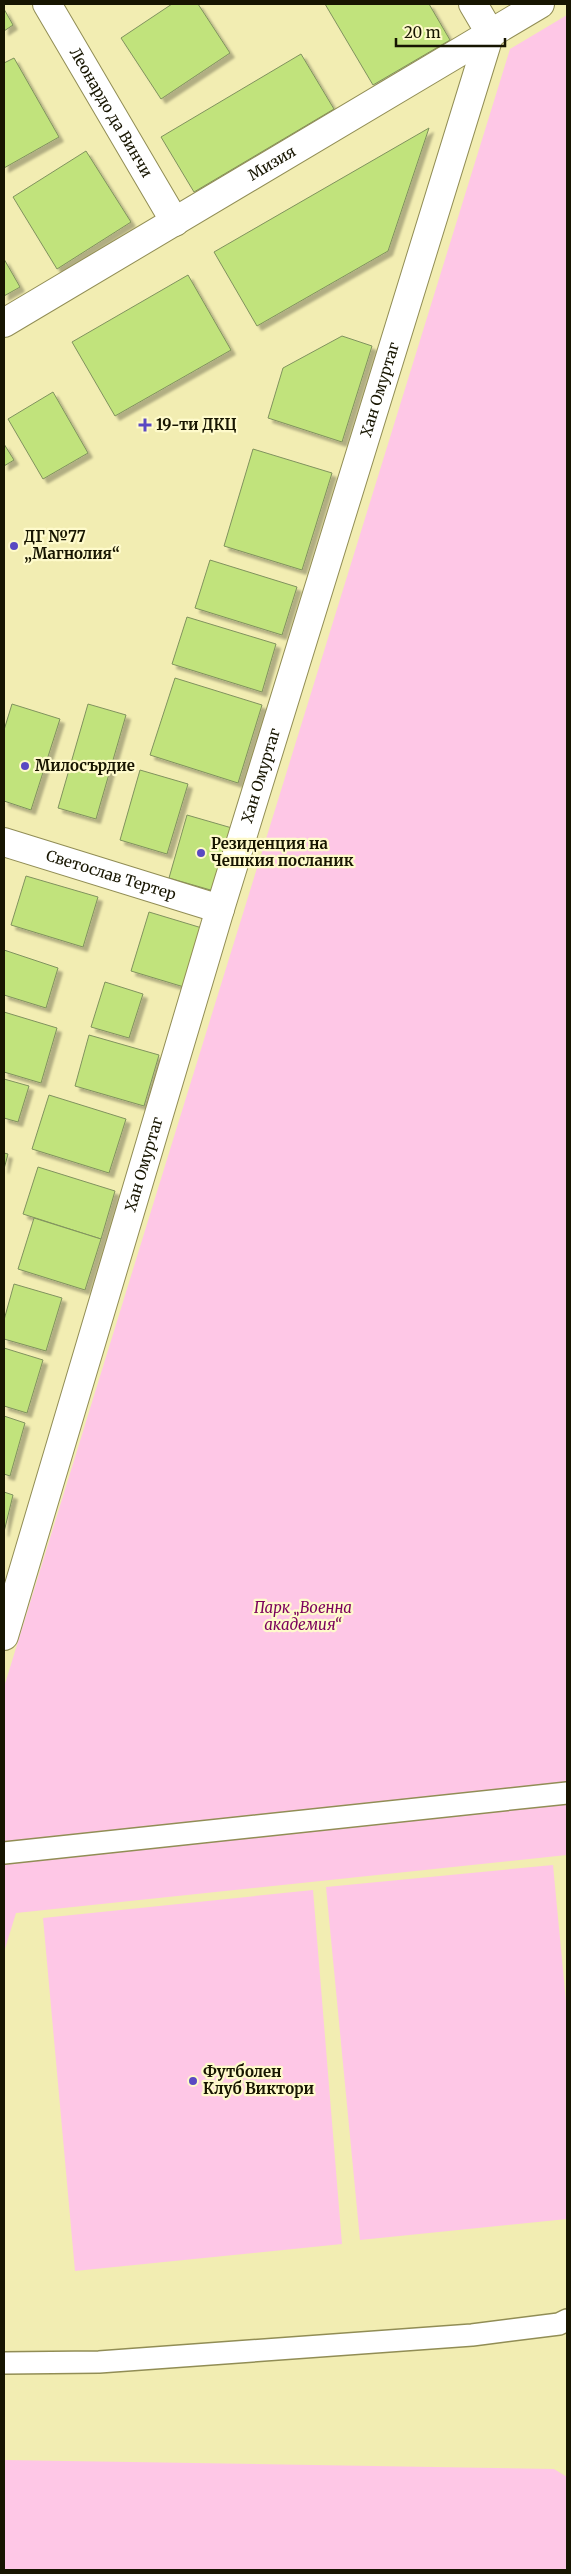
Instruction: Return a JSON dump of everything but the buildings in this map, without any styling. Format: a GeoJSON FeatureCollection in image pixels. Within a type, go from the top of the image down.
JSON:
{"type":"FeatureCollection","features":[{"type":"Feature","properties":{"kind":"street","name":"Леонардо да Винчи"},"geometry":{"type":"LineString","coordinates":[[47,4],[175,222]]}},
{"type":"Feature","properties":{"kind":"street"},"geometry":{"type":"LineString","coordinates":[[473,4],[490,33]]}},
{"type":"Feature","properties":{"kind":"street","name":"Мизия"},"geometry":{"type":"LineString","coordinates":[[4,323],[540,4]]}},
{"type":"Feature","properties":{"kind":"street","name":"Хан Омуртаг"},"geometry":{"type":"LineString","coordinates":[[5,1628],[220,909],[490,33]]}},
{"type":"Feature","properties":{"kind":"street","name":"Светослав Тертер"},"geometry":{"type":"LineString","coordinates":[[4,842],[220,909]]}},
{"type":"Feature","properties":{"kind":"lane"},"geometry":{"type":"LineString","coordinates":[[4,1853],[567,1793]]}},
{"type":"Feature","properties":{"kind":"lane"},"geometry":{"type":"LineString","coordinates":[[4,2363],[98,2362],[472,2335],[559,2324],[567,2320]]}},
{"type":"Feature","properties":{"kind":"green space","name":"Парк „Военна академия“"},"geometry":{"type":"Polygon","coordinates":[[[567,15],[567,1855],[16,1913],[4,1952],[4,1687],[510,49],[567,15]]]}},
{"type":"Feature","properties":{"kind":"green space"},"geometry":{"type":"Polygon","coordinates":[[[553,1865],[567,2012],[567,2219],[360,2240],[326,1887],[553,1865]]]}},
{"type":"Feature","properties":{"kind":"green space","name":"Футболен Клуб Виктори"},"geometry":{"type":"Polygon","coordinates":[[[313,1890],[342,2244],[75,2271],[43,1918],[313,1890]]]}},
{"type":"Feature","properties":{"kind":"green space"},"geometry":{"type":"Polygon","coordinates":[[[4,2460],[554,2469],[567,2477],[567,2570],[4,2570],[4,2460]]]}},
{"type":"Feature","properties":{"kind":"place","name":"19-ти ДКЦ"},"geometry":{"type":"Point","coordinates":[145,425]}},
{"type":"Feature","properties":{"kind":"place","name":"ДГ №77 „Магнолия“"},"geometry":{"type":"Point","coordinates":[14,546]}},
{"type":"Feature","properties":{"kind":"place","name":"Милосърдие"},"geometry":{"type":"Point","coordinates":[25,766]}},
{"type":"Feature","properties":{"kind":"place","name":"Резиденция на Чешкия посланик"},"geometry":{"type":"Point","coordinates":[201,853]}},
{"type":"Feature","properties":{"kind":"place","name":"Футболен Клуб Виктори"},"geometry":{"type":"Point","coordinates":[193,2081]}}]}
